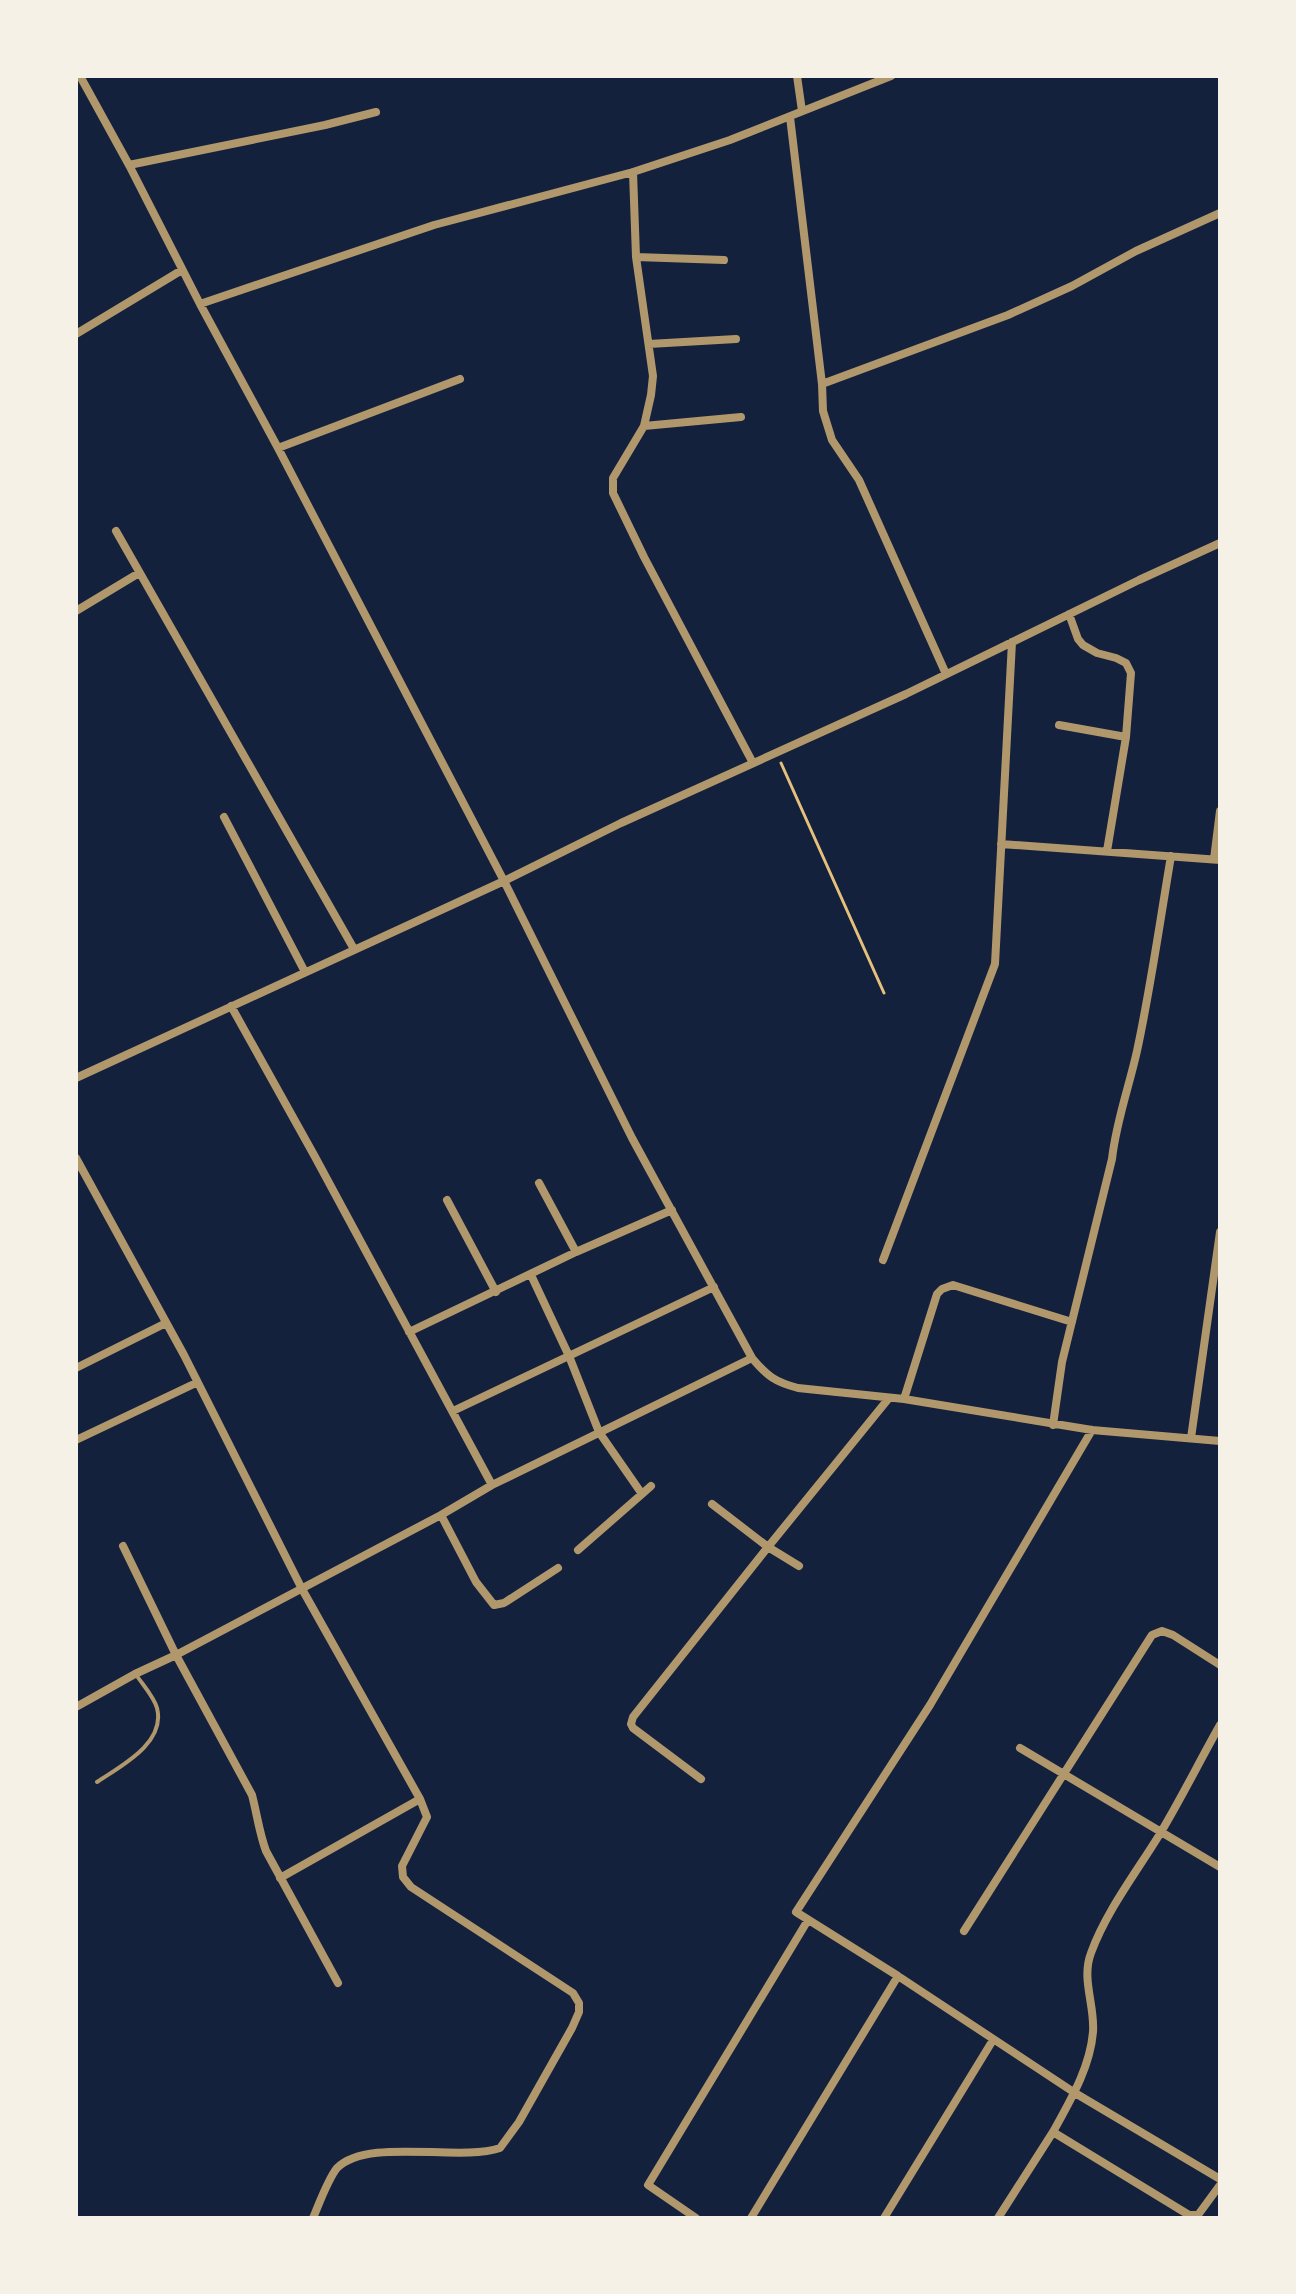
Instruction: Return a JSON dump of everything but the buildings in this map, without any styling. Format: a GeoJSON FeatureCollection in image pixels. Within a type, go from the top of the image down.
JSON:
{"type":"FeatureCollection","features":[{"type":"Feature","properties":{"kind":"street"},"geometry":{"type":"LineString","coordinates":[[80,76],[504,881],[632,1138],[752,1358],[766,1375],[781,1384],[828,1393],[904,1399],[1092,1430],[1220,1441]]}},
{"type":"Feature","properties":{"kind":"street"},"geometry":{"type":"LineString","coordinates":[[797,76],[802,111]]}},
{"type":"Feature","properties":{"kind":"street"},"geometry":{"type":"LineString","coordinates":[[200,304],[434,225],[633,172],[730,140],[891,76]]}},
{"type":"Feature","properties":{"kind":"street"},"geometry":{"type":"LineString","coordinates":[[129,165],[376,112]]}},
{"type":"Feature","properties":{"kind":"street"},"geometry":{"type":"LineString","coordinates":[[790,117],[823,411],[832,440],[859,480],[946,674]]}},
{"type":"Feature","properties":{"kind":"street"},"geometry":{"type":"LineString","coordinates":[[633,172],[636,257],[653,376],[644,426],[613,478],[613,493],[753,763]]}},
{"type":"Feature","properties":{"kind":"street"},"geometry":{"type":"LineString","coordinates":[[822,384],[1008,315],[1220,213]]}},
{"type":"Feature","properties":{"kind":"street"},"geometry":{"type":"LineString","coordinates":[[636,257],[724,260]]}},
{"type":"Feature","properties":{"kind":"street"},"geometry":{"type":"LineString","coordinates":[[76,334],[182,270]]}},
{"type":"Feature","properties":{"kind":"street"},"geometry":{"type":"LineString","coordinates":[[649,344],[736,339]]}},
{"type":"Feature","properties":{"kind":"street"},"geometry":{"type":"LineString","coordinates":[[278,448],[460,379]]}},
{"type":"Feature","properties":{"kind":"street"},"geometry":{"type":"LineString","coordinates":[[644,426],[741,417]]}},
{"type":"Feature","properties":{"kind":"street"},"geometry":{"type":"LineString","coordinates":[[116,531],[354,949]]}},
{"type":"Feature","properties":{"kind":"street"},"geometry":{"type":"LineString","coordinates":[[76,1078],[504,881],[621,823],[777,753],[1220,543]]}},
{"type":"Feature","properties":{"kind":"street"},"geometry":{"type":"LineString","coordinates":[[76,611],[139,573]]}},
{"type":"Feature","properties":{"kind":"street"},"geometry":{"type":"LineString","coordinates":[[1069,614],[1083,645],[1126,663],[1131,673],[1126,737],[1107,851]]}},
{"type":"Feature","properties":{"kind":"street"},"geometry":{"type":"LineString","coordinates":[[883,1260],[995,964],[1012,642]]}},
{"type":"Feature","properties":{"kind":"street"},"geometry":{"type":"LineString","coordinates":[[1059,725],[1126,737]]}},
{"type":"Feature","properties":{"kind":"street"},"geometry":{"type":"LineString","coordinates":[[1001,844],[1217,860],[1220,811]]}},
{"type":"Feature","properties":{"kind":"street"},"geometry":{"type":"LineString","coordinates":[[224,817],[305,972]]}},
{"type":"Feature","properties":{"kind":"street"},"geometry":{"type":"LineString","coordinates":[[1053,1425],[1062,1362],[1145,1014],[1171,856]]}},
{"type":"Feature","properties":{"kind":"street"},"geometry":{"type":"LineString","coordinates":[[231,1006],[492,1485]]}},
{"type":"Feature","properties":{"kind":"street"},"geometry":{"type":"LineString","coordinates":[[76,1158],[225,1435],[302,1589],[420,1799],[427,1817],[402,1866],[403,1877],[411,1887],[573,1993],[579,2003],[579,2012],[572,2028],[519,2122],[500,2148],[351,2157],[335,2170],[313,2218]]}},
{"type":"Feature","properties":{"kind":"street"},"geometry":{"type":"LineString","coordinates":[[539,1183],[576,1252]]}},
{"type":"Feature","properties":{"kind":"street"},"geometry":{"type":"LineString","coordinates":[[447,1200],[496,1292]]}},
{"type":"Feature","properties":{"kind":"street"},"geometry":{"type":"LineString","coordinates":[[409,1332],[672,1210]]}},
{"type":"Feature","properties":{"kind":"street"},"geometry":{"type":"LineString","coordinates":[[1191,1438],[1220,1232]]}},
{"type":"Feature","properties":{"kind":"street"},"geometry":{"type":"LineString","coordinates":[[531,1275],[569,1356],[599,1432],[642,1494]]}},
{"type":"Feature","properties":{"kind":"street"},"geometry":{"type":"LineString","coordinates":[[904,1399],[937,1294],[948,1286],[1072,1322]]}},
{"type":"Feature","properties":{"kind":"street"},"geometry":{"type":"LineString","coordinates":[[453,1411],[714,1287]]}},
{"type":"Feature","properties":{"kind":"street"},"geometry":{"type":"LineString","coordinates":[[76,1368],[166,1323]]}},
{"type":"Feature","properties":{"kind":"street"},"geometry":{"type":"LineString","coordinates":[[76,1707],[441,1515],[492,1485],[752,1358]]}},
{"type":"Feature","properties":{"kind":"street"},"geometry":{"type":"LineString","coordinates":[[76,1440],[196,1383]]}},
{"type":"Feature","properties":{"kind":"street"},"geometry":{"type":"LineString","coordinates":[[701,1779],[633,1728],[632,1720],[889,1398]]}},
{"type":"Feature","properties":{"kind":"street"},"geometry":{"type":"LineString","coordinates":[[1053,2132],[1189,2215],[1198,2215],[1220,2182],[1075,2093],[796,1912],[930,1705],[1092,1430]]}},
{"type":"Feature","properties":{"kind":"street"},"geometry":{"type":"LineString","coordinates":[[578,1550],[651,1486]]}},
{"type":"Feature","properties":{"kind":"street"},"geometry":{"type":"LineString","coordinates":[[712,1504],[768,1547],[799,1566]]}},
{"type":"Feature","properties":{"kind":"street"},"geometry":{"type":"LineString","coordinates":[[441,1515],[476,1582],[494,1605],[504,1603],[558,1568]]}},
{"type":"Feature","properties":{"kind":"street"},"geometry":{"type":"LineString","coordinates":[[123,1546],[176,1655],[252,1795],[258,1831],[280,1878],[338,1983]]}},
{"type":"Feature","properties":{"kind":"street"},"geometry":{"type":"LineString","coordinates":[[964,1931],[1152,1635],[1162,1631],[1173,1635],[1220,1665]]}},
{"type":"Feature","properties":{"kind":"street"},"geometry":{"type":"LineString","coordinates":[[998,2218],[1053,2132],[1075,2093],[1085,2066],[1093,2032],[1088,1960],[1117,1902],[1160,1833],[1220,1725]]}},
{"type":"Feature","properties":{"kind":"street"},"geometry":{"type":"LineString","coordinates":[[1020,1748],[1220,1867]]}},
{"type":"Feature","properties":{"kind":"street"},"geometry":{"type":"LineString","coordinates":[[280,1878],[420,1799]]}},
{"type":"Feature","properties":{"kind":"street"},"geometry":{"type":"LineString","coordinates":[[696,2218],[648,2185],[808,1920]]}},
{"type":"Feature","properties":{"kind":"street"},"geometry":{"type":"LineString","coordinates":[[751,2218],[898,1976]]}},
{"type":"Feature","properties":{"kind":"street"},"geometry":{"type":"LineString","coordinates":[[884,2218],[993,2040]]}},
{"type":"Feature","properties":{"kind":"lane"},"geometry":{"type":"LineString","coordinates":[[97,1782],[136,1756],[149,1742],[159,1722],[156,1705],[135,1674]]}},
{"type":"Feature","properties":{"kind":"path"},"geometry":{"type":"LineString","coordinates":[[777,753],[884,993]]}}]}
